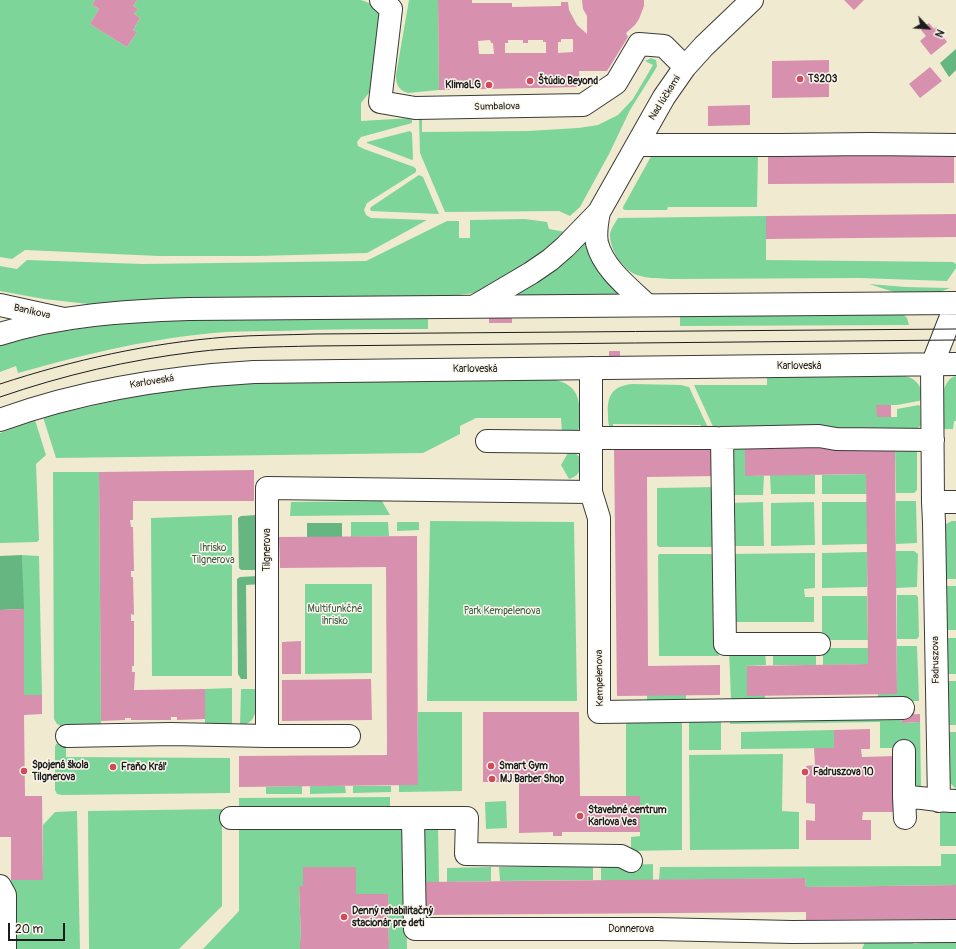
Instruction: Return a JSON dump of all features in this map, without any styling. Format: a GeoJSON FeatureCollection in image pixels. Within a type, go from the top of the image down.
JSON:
{"type":"FeatureCollection","features":[{"type":"Feature","properties":{"kind":"street","name":"Sumbalova"},"geometry":{"type":"LineString","coordinates":[[381,0],[392,9],[380,102],[415,108],[583,105],[616,83],[639,44],[664,46],[685,67]]}},
{"type":"Feature","properties":{"kind":"street","name":"Nad lúčkami"},"geometry":{"type":"LineString","coordinates":[[475,306],[550,260],[565,247],[599,212],[664,97],[685,67],[704,46],[752,0]]}},
{"type":"Feature","properties":{"kind":"street"},"geometry":{"type":"LineString","coordinates":[[637,145],[956,145]]}},
{"type":"Feature","properties":{"kind":"street","name":"Nad lúčkami"},"geometry":{"type":"LineString","coordinates":[[599,212],[596,228],[597,242],[602,255],[614,272],[647,305]]}},
{"type":"Feature","properties":{"kind":"street"},"geometry":{"type":"LineString","coordinates":[[0,334],[64,319],[105,314],[189,309],[956,303],[932,365],[933,502],[956,502]]}},
{"type":"Feature","properties":{"kind":"street","name":"Baníkova"},"geometry":{"type":"LineString","coordinates":[[0,305],[64,319]]}},
{"type":"Feature","properties":{"kind":"street","name":"Karloveská"},"geometry":{"type":"LineString","coordinates":[[0,420],[35,408],[79,396],[182,377],[211,374],[309,370],[956,364]]}},
{"type":"Feature","properties":{"kind":"street","name":"Kempelenova"},"geometry":{"type":"LineString","coordinates":[[591,368],[591,492],[598,518],[600,712],[903,708]]}},
{"type":"Feature","properties":{"kind":"street"},"geometry":{"type":"LineString","coordinates":[[487,441],[818,436],[836,439],[933,440]]}},
{"type":"Feature","properties":{"kind":"street"},"geometry":{"type":"LineString","coordinates":[[719,438],[724,644],[819,644]]}},
{"type":"Feature","properties":{"kind":"street","name":"Tilgnerova"},"geometry":{"type":"LineString","coordinates":[[267,736],[267,488],[591,492]]}},
{"type":"Feature","properties":{"kind":"street","name":"Fadruszova"},"geometry":{"type":"LineString","coordinates":[[933,502],[947,801]]}},
{"type":"Feature","properties":{"kind":"street"},"geometry":{"type":"LineString","coordinates":[[67,736],[171,734],[349,736]]}},
{"type":"Feature","properties":{"kind":"street"},"geometry":{"type":"LineString","coordinates":[[904,751],[904,808],[926,797],[947,801]]}},
{"type":"Feature","properties":{"kind":"street"},"geometry":{"type":"LineString","coordinates":[[231,818],[467,818],[466,854],[621,856],[631,861]]}},
{"type":"Feature","properties":{"kind":"street","name":"Donnerova"},"geometry":{"type":"LineString","coordinates":[[413,818],[415,929],[656,929],[836,940],[956,931]]}},
{"type":"Feature","properties":{"kind":"street"},"geometry":{"type":"LineString","coordinates":[[0,886],[6,895],[5,949]]}},
{"type":"Feature","properties":{"kind":"green space"},"geometry":{"type":"Polygon","coordinates":[[[0,0],[95,0],[92,5],[99,9],[90,24],[127,47],[137,32],[133,30],[140,18],[134,14],[138,9],[133,6],[137,0],[361,0],[372,4],[380,13],[372,89],[361,103],[361,121],[412,118],[412,123],[361,137],[357,142],[358,146],[414,167],[416,172],[367,203],[364,210],[366,215],[371,218],[427,220],[367,253],[258,256],[159,256],[25,250],[12,259],[0,257],[0,0]]]}},
{"type":"Feature","properties":{"kind":"green space"},"geometry":{"type":"Polygon","coordinates":[[[409,0],[438,0],[439,90],[408,93],[400,88],[396,81],[409,0]]]}},
{"type":"Feature","properties":{"kind":"green space"},"geometry":{"type":"Polygon","coordinates":[[[956,49],[956,70],[949,77],[940,63],[956,49]]]}},
{"type":"Feature","properties":{"kind":"green space"},"geometry":{"type":"Polygon","coordinates":[[[651,58],[656,60],[657,66],[655,70],[630,110],[609,154],[580,207],[570,216],[559,211],[445,212],[420,153],[419,118],[422,119],[422,132],[528,131],[578,128],[598,125],[618,115],[633,99],[653,65],[645,61],[651,58]]]}},
{"type":"Feature","properties":{"kind":"green space"},"geometry":{"type":"Polygon","coordinates":[[[410,131],[412,133],[412,160],[367,143],[367,142],[410,131]]]}},
{"type":"Feature","properties":{"kind":"green space"},"geometry":{"type":"Polygon","coordinates":[[[654,151],[758,152],[757,207],[668,207],[667,210],[623,209],[654,151]]]}},
{"type":"Feature","properties":{"kind":"green space"},"geometry":{"type":"Polygon","coordinates":[[[419,175],[423,177],[439,214],[371,211],[371,207],[419,175]]]}},
{"type":"Feature","properties":{"kind":"green space"},"geometry":{"type":"Polygon","coordinates":[[[766,216],[766,260],[953,262],[956,264],[956,268],[947,281],[860,278],[654,278],[637,275],[627,269],[618,259],[612,247],[610,235],[618,218],[766,216]]]}},
{"type":"Feature","properties":{"kind":"green space"},"geometry":{"type":"Polygon","coordinates":[[[525,219],[547,222],[549,229],[571,233],[484,292],[458,295],[97,305],[44,299],[0,291],[0,266],[17,269],[27,260],[143,264],[366,261],[447,221],[459,221],[459,238],[470,238],[470,220],[525,219]]]}},
{"type":"Feature","properties":{"kind":"green space"},"geometry":{"type":"Polygon","coordinates":[[[588,230],[626,295],[508,296],[588,230]]]}},
{"type":"Feature","properties":{"kind":"green space"},"geometry":{"type":"Polygon","coordinates":[[[869,284],[950,288],[940,292],[897,293],[869,284]]]}},
{"type":"Feature","properties":{"kind":"green space"},"geometry":{"type":"Polygon","coordinates":[[[903,314],[907,318],[909,325],[680,326],[680,315],[903,314]]]}},
{"type":"Feature","properties":{"kind":"green space"},"geometry":{"type":"Polygon","coordinates":[[[428,318],[428,329],[246,331],[199,334],[121,347],[18,373],[16,366],[0,372],[0,345],[51,333],[131,321],[178,319],[428,318]]]}},
{"type":"Feature","properties":{"kind":"green space"},"geometry":{"type":"Polygon","coordinates":[[[767,376],[909,377],[919,385],[924,400],[897,405],[877,405],[877,417],[897,417],[897,409],[919,405],[921,425],[917,429],[715,431],[694,385],[767,385],[767,376]]]}},
{"type":"Feature","properties":{"kind":"green space"},"geometry":{"type":"Polygon","coordinates":[[[956,376],[956,421],[954,421],[953,429],[942,429],[942,399],[944,391],[946,384],[950,379],[956,376]]]}},
{"type":"Feature","properties":{"kind":"green space"},"geometry":{"type":"Polygon","coordinates":[[[549,379],[564,383],[574,390],[577,395],[580,408],[580,422],[577,431],[562,433],[561,418],[476,418],[460,426],[460,434],[423,453],[56,458],[43,417],[140,395],[201,386],[246,383],[549,379]]]}},
{"type":"Feature","properties":{"kind":"green space"},"geometry":{"type":"Polygon","coordinates":[[[632,384],[681,385],[689,387],[710,432],[701,432],[701,425],[613,424],[613,432],[608,421],[610,397],[615,390],[620,387],[632,384]]]}},
{"type":"Feature","properties":{"kind":"green space"},"geometry":{"type":"Polygon","coordinates":[[[35,420],[46,455],[36,464],[39,540],[37,542],[0,543],[0,433],[35,420]]]}},
{"type":"Feature","properties":{"kind":"green space"},"geometry":{"type":"Polygon","coordinates":[[[895,445],[917,445],[917,490],[914,493],[896,493],[895,445]]]}},
{"type":"Feature","properties":{"kind":"green space"},"geometry":{"type":"Polygon","coordinates":[[[728,446],[745,446],[745,475],[764,476],[763,495],[729,495],[728,446]]]}},
{"type":"Feature","properties":{"kind":"green space"},"geometry":{"type":"Polygon","coordinates":[[[569,451],[575,453],[581,460],[581,469],[574,477],[569,479],[561,465],[569,451]]]}},
{"type":"Feature","properties":{"kind":"green space"},"geometry":{"type":"Polygon","coordinates":[[[53,472],[99,472],[101,727],[63,727],[57,724],[54,719],[53,472]]]}},
{"type":"Feature","properties":{"kind":"green space"},"geometry":{"type":"Polygon","coordinates":[[[866,474],[867,494],[822,494],[822,475],[866,474]]]}},
{"type":"Feature","properties":{"kind":"green space"},"geometry":{"type":"Polygon","coordinates":[[[770,475],[815,475],[815,494],[771,494],[770,475]]]}},
{"type":"Feature","properties":{"kind":"green space"},"geometry":{"type":"Polygon","coordinates":[[[718,487],[716,547],[659,547],[657,545],[657,488],[718,487]]]}},
{"type":"Feature","properties":{"kind":"green space"},"geometry":{"type":"Polygon","coordinates":[[[382,501],[390,515],[290,516],[291,502],[382,501]]]}},
{"type":"Feature","properties":{"kind":"green space"},"geometry":{"type":"Polygon","coordinates":[[[896,501],[916,501],[917,543],[896,544],[896,501]]]}},
{"type":"Feature","properties":{"kind":"green space"},"geometry":{"type":"Polygon","coordinates":[[[763,502],[764,546],[729,546],[729,503],[763,502]]]}},
{"type":"Feature","properties":{"kind":"green space"},"geometry":{"type":"Polygon","coordinates":[[[814,502],[815,545],[771,546],[771,503],[814,502]]]}},
{"type":"Feature","properties":{"kind":"green space"},"geometry":{"type":"Polygon","coordinates":[[[822,502],[867,502],[867,544],[822,545],[822,502]]]}},
{"type":"Feature","properties":{"kind":"green space","name":"Ihrisko Tilgnerova"},"geometry":{"type":"Polygon","coordinates":[[[232,515],[232,676],[152,676],[151,518],[232,515]]]}},
{"type":"Feature","properties":{"kind":"green space"},"geometry":{"type":"Polygon","coordinates":[[[256,515],[258,517],[256,570],[241,570],[239,568],[238,518],[241,516],[256,515]]]}},
{"type":"Feature","properties":{"kind":"green space","name":"Park Kempelenova"},"geometry":{"type":"Polygon","coordinates":[[[430,521],[574,522],[577,701],[427,701],[430,521]]]}},
{"type":"Feature","properties":{"kind":"green space"},"geometry":{"type":"Polygon","coordinates":[[[952,521],[956,521],[956,579],[943,579],[944,527],[952,521]]]}},
{"type":"Feature","properties":{"kind":"green space"},"geometry":{"type":"Polygon","coordinates":[[[351,522],[388,522],[389,536],[351,537],[351,522]]]}},
{"type":"Feature","properties":{"kind":"green space"},"geometry":{"type":"Polygon","coordinates":[[[397,522],[419,522],[419,530],[397,531],[397,522]]]}},
{"type":"Feature","properties":{"kind":"green space"},"geometry":{"type":"Polygon","coordinates":[[[307,523],[342,523],[342,537],[307,537],[307,523]]]}},
{"type":"Feature","properties":{"kind":"green space"},"geometry":{"type":"Polygon","coordinates":[[[896,551],[914,551],[918,554],[917,587],[896,588],[896,551]]]}},
{"type":"Feature","properties":{"kind":"green space"},"geometry":{"type":"Polygon","coordinates":[[[867,552],[867,587],[822,588],[822,553],[867,552]]]}},
{"type":"Feature","properties":{"kind":"green space"},"geometry":{"type":"Polygon","coordinates":[[[815,553],[815,588],[804,589],[805,597],[814,597],[814,622],[729,622],[729,554],[815,553]]]}},
{"type":"Feature","properties":{"kind":"green space"},"geometry":{"type":"Polygon","coordinates":[[[659,554],[716,554],[719,556],[719,656],[659,656],[659,554]]]}},
{"type":"Feature","properties":{"kind":"green space"},"geometry":{"type":"Polygon","coordinates":[[[22,555],[39,556],[42,695],[24,695],[22,555]]]}},
{"type":"Feature","properties":{"kind":"green space"},"geometry":{"type":"Polygon","coordinates":[[[22,555],[24,609],[0,610],[0,556],[22,555]]]}},
{"type":"Feature","properties":{"kind":"green space"},"geometry":{"type":"Polygon","coordinates":[[[258,576],[261,584],[246,585],[247,679],[241,679],[238,674],[237,579],[240,577],[258,576]]]}},
{"type":"Feature","properties":{"kind":"green space","name":"Multifunkčné ihrisko"},"geometry":{"type":"Polygon","coordinates":[[[305,584],[372,584],[372,673],[305,674],[305,584]]]}},
{"type":"Feature","properties":{"kind":"green space"},"geometry":{"type":"Polygon","coordinates":[[[944,586],[956,586],[956,630],[944,630],[944,586]]]}},
{"type":"Feature","properties":{"kind":"green space"},"geometry":{"type":"Polygon","coordinates":[[[897,595],[916,595],[918,597],[919,636],[917,639],[897,639],[897,595]]]}},
{"type":"Feature","properties":{"kind":"green space"},"geometry":{"type":"Polygon","coordinates":[[[822,596],[867,596],[868,640],[822,640],[822,596]]]}},
{"type":"Feature","properties":{"kind":"green space"},"geometry":{"type":"Polygon","coordinates":[[[944,638],[956,638],[956,674],[944,674],[944,638]]]}},
{"type":"Feature","properties":{"kind":"green space"},"geometry":{"type":"Polygon","coordinates":[[[897,646],[917,646],[919,701],[878,702],[878,694],[897,694],[897,646]]]}},
{"type":"Feature","properties":{"kind":"green space"},"geometry":{"type":"Polygon","coordinates":[[[773,648],[816,648],[816,665],[773,665],[773,648]]]}},
{"type":"Feature","properties":{"kind":"green space"},"geometry":{"type":"Polygon","coordinates":[[[823,648],[868,648],[868,664],[823,665],[823,648]]]}},
{"type":"Feature","properties":{"kind":"green space"},"geometry":{"type":"Polygon","coordinates":[[[729,649],[765,649],[766,665],[747,666],[747,695],[765,695],[765,703],[731,700],[729,649]]]}},
{"type":"Feature","properties":{"kind":"green space"},"geometry":{"type":"Polygon","coordinates":[[[944,681],[956,681],[956,725],[945,725],[944,681]]]}},
{"type":"Feature","properties":{"kind":"green space"},"geometry":{"type":"Polygon","coordinates":[[[232,688],[232,726],[205,726],[205,689],[232,688]]]}},
{"type":"Feature","properties":{"kind":"green space"},"geometry":{"type":"Polygon","coordinates":[[[241,689],[256,689],[257,700],[254,717],[246,724],[240,725],[241,689]]]}},
{"type":"Feature","properties":{"kind":"green space"},"geometry":{"type":"Polygon","coordinates":[[[647,695],[686,695],[686,704],[647,705],[647,695]]]}},
{"type":"Feature","properties":{"kind":"green space"},"geometry":{"type":"Polygon","coordinates":[[[418,712],[462,712],[462,791],[399,792],[399,785],[418,785],[418,712]]]}},
{"type":"Feature","properties":{"kind":"green space"},"geometry":{"type":"Polygon","coordinates":[[[901,715],[902,723],[920,722],[921,789],[915,788],[913,748],[880,748],[880,722],[730,724],[730,716],[901,715]]]}},
{"type":"Feature","properties":{"kind":"green space"},"geometry":{"type":"Polygon","coordinates":[[[682,716],[682,850],[631,851],[631,837],[640,836],[640,796],[626,796],[626,717],[682,716]]]}},
{"type":"Feature","properties":{"kind":"green space"},"geometry":{"type":"Polygon","coordinates":[[[721,716],[721,750],[689,750],[689,717],[721,716]]]}},
{"type":"Feature","properties":{"kind":"green space"},"geometry":{"type":"Polygon","coordinates":[[[834,730],[834,748],[741,749],[741,732],[834,730]]]}},
{"type":"Feature","properties":{"kind":"green space"},"geometry":{"type":"Polygon","coordinates":[[[945,732],[956,732],[956,789],[949,782],[945,732]]]}},
{"type":"Feature","properties":{"kind":"green space"},"geometry":{"type":"Polygon","coordinates":[[[66,743],[66,757],[230,758],[230,793],[57,794],[55,790],[55,747],[56,744],[66,743]]]}},
{"type":"Feature","properties":{"kind":"green space"},"geometry":{"type":"Polygon","coordinates":[[[783,754],[782,811],[799,812],[799,849],[690,850],[689,755],[783,754]]]}},
{"type":"Feature","properties":{"kind":"green space"},"geometry":{"type":"Polygon","coordinates":[[[302,786],[302,794],[266,794],[266,787],[302,786]]]}},
{"type":"Feature","properties":{"kind":"green space"},"geometry":{"type":"Polygon","coordinates":[[[310,786],[345,786],[346,793],[310,794],[310,786]]]}},
{"type":"Feature","properties":{"kind":"green space"},"geometry":{"type":"Polygon","coordinates":[[[353,786],[391,786],[391,792],[353,793],[353,786]]]}},
{"type":"Feature","properties":{"kind":"green space"},"geometry":{"type":"Polygon","coordinates":[[[390,797],[390,807],[239,808],[239,798],[390,797]]]}},
{"type":"Feature","properties":{"kind":"green space"},"geometry":{"type":"Polygon","coordinates":[[[506,801],[507,828],[486,829],[485,802],[506,801]]]}},
{"type":"Feature","properties":{"kind":"green space"},"geometry":{"type":"Polygon","coordinates":[[[222,809],[222,906],[179,949],[89,949],[88,811],[222,809]]]}},
{"type":"Feature","properties":{"kind":"green space"},"geometry":{"type":"Polygon","coordinates":[[[77,811],[80,949],[12,949],[11,880],[43,880],[43,825],[55,812],[77,811]]]}},
{"type":"Feature","properties":{"kind":"green space"},"geometry":{"type":"Polygon","coordinates":[[[940,811],[956,811],[956,846],[940,846],[940,811]]]}},
{"type":"Feature","properties":{"kind":"green space"},"geometry":{"type":"Polygon","coordinates":[[[405,823],[407,949],[356,949],[389,948],[388,894],[356,894],[356,867],[303,868],[303,886],[299,886],[300,949],[203,949],[239,911],[239,826],[405,823]]]}},
{"type":"Feature","properties":{"kind":"green space"},"geometry":{"type":"Polygon","coordinates":[[[419,823],[438,824],[439,882],[421,882],[419,823]]]}},
{"type":"Feature","properties":{"kind":"green space"},"geometry":{"type":"Polygon","coordinates":[[[941,854],[956,854],[956,885],[806,887],[805,878],[659,880],[660,867],[941,866],[941,854]]]}},
{"type":"Feature","properties":{"kind":"green space"},"geometry":{"type":"Polygon","coordinates":[[[653,864],[653,880],[601,880],[601,866],[653,864]]]}},
{"type":"Feature","properties":{"kind":"green space"},"geometry":{"type":"Polygon","coordinates":[[[593,866],[593,880],[500,881],[499,867],[593,866]]]}},
{"type":"Feature","properties":{"kind":"green space"},"geometry":{"type":"Polygon","coordinates":[[[491,867],[491,881],[447,882],[447,868],[491,867]]]}},
{"type":"Feature","properties":{"kind":"green space"},"geometry":{"type":"Polygon","coordinates":[[[956,938],[956,949],[862,949],[866,940],[906,941],[915,944],[956,938]]]}},
{"type":"Feature","properties":{"kind":"building"},"geometry":{"type":"Polygon","coordinates":[[[95,0],[137,0],[133,6],[138,9],[134,14],[140,18],[133,30],[137,32],[127,47],[90,24],[99,9],[92,5],[95,0]]]}},
{"type":"Feature","properties":{"kind":"building"},"geometry":{"type":"Polygon","coordinates":[[[438,0],[472,0],[472,3],[512,3],[512,7],[561,6],[561,2],[568,2],[569,10],[577,25],[587,34],[587,16],[583,9],[582,0],[644,0],[644,6],[639,19],[626,33],[628,37],[607,71],[579,71],[580,87],[439,90],[438,0]],[[561,39],[561,42],[558,42],[558,53],[573,52],[573,39],[561,39]],[[490,40],[478,41],[479,54],[494,54],[493,43],[491,43],[490,40]],[[508,40],[508,43],[505,43],[505,53],[546,53],[546,42],[543,42],[543,40],[528,40],[528,43],[523,43],[523,40],[508,40]]]}},
{"type":"Feature","properties":{"kind":"building"},"geometry":{"type":"Polygon","coordinates":[[[844,0],[864,0],[854,10],[844,0]]]}},
{"type":"Feature","properties":{"kind":"building"},"geometry":{"type":"Polygon","coordinates":[[[929,23],[934,29],[936,27],[947,42],[931,55],[920,41],[926,36],[921,30],[929,23]]]}},
{"type":"Feature","properties":{"kind":"building","name":"TS203"},"geometry":{"type":"Polygon","coordinates":[[[829,60],[829,97],[772,98],[772,61],[829,60]]]}},
{"type":"Feature","properties":{"kind":"building"},"geometry":{"type":"Polygon","coordinates":[[[930,67],[942,81],[920,98],[909,84],[930,67]]]}},
{"type":"Feature","properties":{"kind":"building"},"geometry":{"type":"Polygon","coordinates":[[[750,105],[750,125],[708,126],[708,106],[750,105]]]}},
{"type":"Feature","properties":{"kind":"building"},"geometry":{"type":"Polygon","coordinates":[[[954,153],[954,183],[768,184],[768,154],[954,153]]]}},
{"type":"Feature","properties":{"kind":"building"},"geometry":{"type":"Polygon","coordinates":[[[956,214],[956,237],[766,239],[766,216],[956,214]]]}},
{"type":"Feature","properties":{"kind":"building"},"geometry":{"type":"Polygon","coordinates":[[[489,318],[512,318],[512,323],[489,323],[489,318]]]}},
{"type":"Feature","properties":{"kind":"building"},"geometry":{"type":"Polygon","coordinates":[[[609,351],[620,351],[620,356],[609,356],[609,351]]]}},
{"type":"Feature","properties":{"kind":"building"},"geometry":{"type":"Polygon","coordinates":[[[876,405],[891,405],[891,417],[877,417],[876,405]]]}},
{"type":"Feature","properties":{"kind":"building"},"geometry":{"type":"Polygon","coordinates":[[[895,445],[897,694],[747,696],[747,666],[868,664],[866,474],[745,476],[745,446],[895,445]]]}},
{"type":"Feature","properties":{"kind":"building"},"geometry":{"type":"Polygon","coordinates":[[[716,446],[717,476],[647,477],[648,666],[720,665],[720,695],[617,696],[614,447],[716,446]]]}},
{"type":"Feature","properties":{"kind":"building"},"geometry":{"type":"Polygon","coordinates":[[[254,470],[254,501],[133,501],[133,520],[130,520],[131,527],[133,527],[134,571],[131,571],[131,577],[133,577],[134,615],[131,614],[131,621],[134,621],[134,666],[132,666],[132,672],[135,672],[134,690],[205,689],[205,719],[177,720],[177,717],[171,717],[171,720],[131,720],[131,718],[125,718],[125,720],[101,721],[99,472],[254,470]]]}},
{"type":"Feature","properties":{"kind":"building"},"geometry":{"type":"Polygon","coordinates":[[[417,536],[418,785],[239,787],[239,756],[387,755],[386,567],[280,568],[279,537],[417,536]]]}},
{"type":"Feature","properties":{"kind":"building"},"geometry":{"type":"Polygon","coordinates":[[[24,609],[24,695],[42,695],[42,714],[24,715],[25,796],[42,796],[43,880],[11,880],[11,837],[0,837],[0,610],[24,609]]]}},
{"type":"Feature","properties":{"kind":"building"},"geometry":{"type":"Polygon","coordinates":[[[301,641],[301,674],[282,674],[282,642],[301,641]]]}},
{"type":"Feature","properties":{"kind":"building"},"geometry":{"type":"Polygon","coordinates":[[[371,679],[372,720],[282,721],[282,680],[371,679]]]}},
{"type":"Feature","properties":{"kind":"building"},"geometry":{"type":"Polygon","coordinates":[[[483,712],[579,712],[580,796],[640,796],[640,832],[562,832],[562,836],[553,836],[553,832],[519,833],[519,782],[483,782],[483,712]]]}},
{"type":"Feature","properties":{"kind":"building"},"geometry":{"type":"Polygon","coordinates":[[[920,714],[920,722],[902,723],[901,715],[920,714]]]}},
{"type":"Feature","properties":{"kind":"building"},"geometry":{"type":"Polygon","coordinates":[[[870,729],[870,749],[861,749],[862,757],[898,756],[899,812],[863,812],[862,820],[871,820],[871,840],[806,840],[806,820],[815,821],[815,804],[806,803],[806,766],[815,765],[814,748],[834,748],[834,730],[870,729]]]}},
{"type":"Feature","properties":{"kind":"building","name":"Denný rehabilitačný stacionár pre deti"},"geometry":{"type":"Polygon","coordinates":[[[303,867],[356,867],[356,894],[388,894],[389,949],[300,949],[299,886],[303,886],[303,867]]]}},
{"type":"Feature","properties":{"kind":"building"},"geometry":{"type":"Polygon","coordinates":[[[805,878],[806,887],[956,885],[956,919],[806,920],[806,912],[421,915],[421,882],[805,878]]]}},
{"type":"Feature","properties":{"kind":"tram line"},"geometry":{"type":"LineString","coordinates":[[0,384],[55,367],[140,348],[238,336],[315,334],[956,329]]}},
{"type":"Feature","properties":{"kind":"tram line"},"geometry":{"type":"LineString","coordinates":[[0,397],[96,369],[170,355],[239,348],[956,340]]}},
{"type":"Feature","properties":{"kind":"place","name":"TS203"},"geometry":{"type":"Point","coordinates":[800,79]}},
{"type":"Feature","properties":{"kind":"place","name":"Štúdio Beyond"},"geometry":{"type":"Point","coordinates":[530,81]}},
{"type":"Feature","properties":{"kind":"place","name":"KlimaLG"},"geometry":{"type":"Point","coordinates":[489,85]}},
{"type":"Feature","properties":{"kind":"place","name":"Smart Gym"},"geometry":{"type":"Point","coordinates":[491,766]}},
{"type":"Feature","properties":{"kind":"place","name":"Fraňo Kráľ"},"geometry":{"type":"Point","coordinates":[113,767]}},
{"type":"Feature","properties":{"kind":"place","name":"Spojená škola Tilgnerova"},"geometry":{"type":"Point","coordinates":[24,771]}},
{"type":"Feature","properties":{"kind":"place","name":"Fadruszova 10"},"geometry":{"type":"Point","coordinates":[805,772]}},
{"type":"Feature","properties":{"kind":"place","name":"MJ Barber Shop"},"geometry":{"type":"Point","coordinates":[492,779]}},
{"type":"Feature","properties":{"kind":"place","name":"Stavebné centrum Karlova Ves"},"geometry":{"type":"Point","coordinates":[580,816]}},
{"type":"Feature","properties":{"kind":"place","name":"Denný rehabilitačný stacionár pre deti"},"geometry":{"type":"Point","coordinates":[344,917]}}]}
